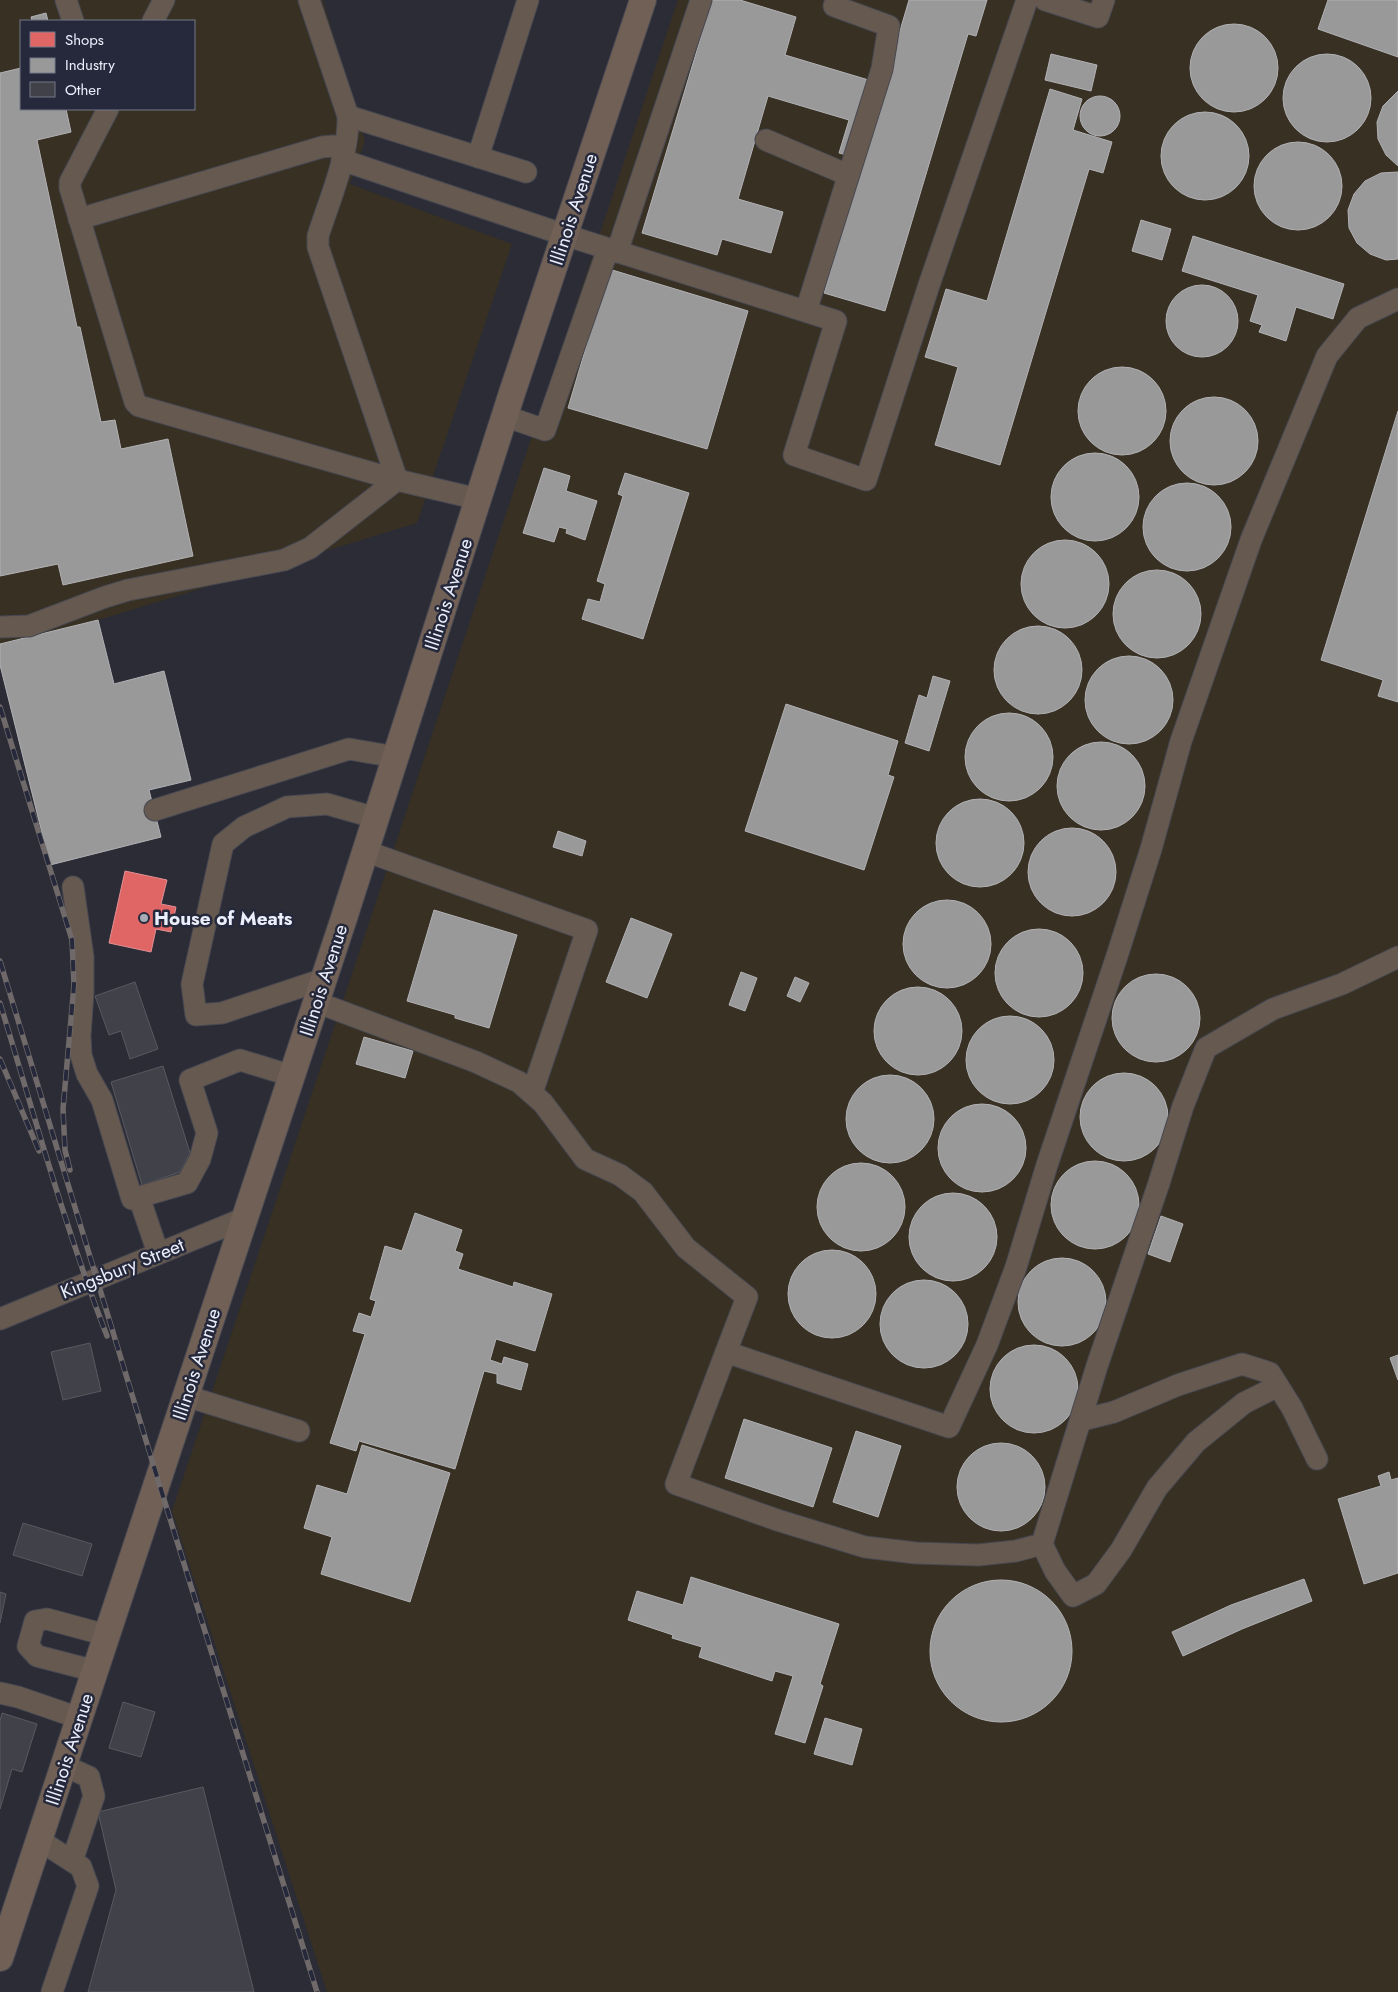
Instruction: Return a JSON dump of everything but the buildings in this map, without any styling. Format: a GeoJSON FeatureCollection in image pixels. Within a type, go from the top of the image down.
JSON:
{"type":"FeatureCollection","features":[{"type":"Feature","properties":{"kind":"main road","name":"Illinois Avenue"},"geometry":{"type":"LineString","coordinates":[[0,1958],[6,1918],[39,1840],[64,1765],[292,1076],[505,416],[643,0]]}},
{"type":"Feature","properties":{"kind":"street"},"geometry":{"type":"LineString","coordinates":[[66,0],[73,20]]}},
{"type":"Feature","properties":{"kind":"street"},"geometry":{"type":"LineString","coordinates":[[154,20],[164,0]]}},
{"type":"Feature","properties":{"kind":"street"},"geometry":{"type":"LineString","coordinates":[[308,0],[348,116],[343,155],[318,236],[318,248],[397,480]]}},
{"type":"Feature","properties":{"kind":"street"},"geometry":{"type":"LineString","coordinates":[[478,157],[528,0]]}},
{"type":"Feature","properties":{"kind":"street"},"geometry":{"type":"LineString","coordinates":[[505,416],[545,430],[613,250],[701,0]]}},
{"type":"Feature","properties":{"kind":"street"},"geometry":{"type":"LineString","coordinates":[[79,219],[322,147],[333,146],[343,155],[565,235],[836,321],[794,455],[866,480],[932,276],[1027,0]]}},
{"type":"Feature","properties":{"kind":"street"},"geometry":{"type":"LineString","coordinates":[[1045,0],[1098,17],[1104,0]]}},
{"type":"Feature","properties":{"kind":"street"},"geometry":{"type":"LineString","coordinates":[[806,311],[882,69],[889,26],[829,2]]}},
{"type":"Feature","properties":{"kind":"street"},"geometry":{"type":"LineString","coordinates":[[104,112],[70,182],[70,188],[134,402],[139,406],[397,480],[478,499]]}},
{"type":"Feature","properties":{"kind":"street"},"geometry":{"type":"LineString","coordinates":[[348,116],[526,172]]}},
{"type":"Feature","properties":{"kind":"street"},"geometry":{"type":"LineString","coordinates":[[766,140],[848,175]]}},
{"type":"Feature","properties":{"kind":"street"},"geometry":{"type":"LineString","coordinates":[[726,1352],[949,1426],[986,1345],[1016,1267],[1050,1156],[1118,956],[1151,849],[1181,741],[1250,540],[1327,356],[1358,318],[1398,299]]}},
{"type":"Feature","properties":{"kind":"street"},"geometry":{"type":"LineString","coordinates":[[0,627],[29,626],[128,590],[284,560],[310,548],[397,480]]}},
{"type":"Feature","properties":{"kind":"street"},"geometry":{"type":"LineString","coordinates":[[154,810],[349,749],[396,757]]}},
{"type":"Feature","properties":{"kind":"street"},"geometry":{"type":"LineString","coordinates":[[376,818],[327,804],[287,807],[244,827],[223,844],[192,984],[196,1015],[222,1013],[320,990],[507,1075],[544,1103],[585,1160],[620,1175],[643,1192],[686,1248],[747,1297],[676,1484],[777,1520],[865,1547],[916,1553],[978,1555],[1016,1551],[1042,1544]]}},
{"type":"Feature","properties":{"kind":"street"},"geometry":{"type":"LineString","coordinates":[[365,851],[586,930],[532,1093]]}},
{"type":"Feature","properties":{"kind":"street"},"geometry":{"type":"LineString","coordinates":[[73,887],[83,956],[84,992],[80,1036],[81,1055],[87,1074],[102,1100],[132,1199],[187,1182],[200,1159],[207,1134],[190,1080],[240,1060],[292,1076]]}},
{"type":"Feature","properties":{"kind":"street"},"geometry":{"type":"LineString","coordinates":[[1278,1386],[1244,1403],[1196,1442],[1157,1488],[1121,1550],[1096,1584],[1073,1596],[1055,1571],[1042,1544],[1082,1420],[1097,1366],[1183,1106],[1206,1048],[1273,1009],[1342,984],[1398,957]]}},
{"type":"Feature","properties":{"kind":"street"},"geometry":{"type":"LineString","coordinates":[[139,1197],[158,1253]]}},
{"type":"Feature","properties":{"kind":"street","name":"Kingsbury Street"},"geometry":{"type":"LineString","coordinates":[[0,1319],[245,1218]]}},
{"type":"Feature","properties":{"kind":"street"},"geometry":{"type":"LineString","coordinates":[[1082,1420],[1114,1412],[1178,1385],[1242,1364],[1270,1373],[1292,1408],[1317,1459]]}},
{"type":"Feature","properties":{"kind":"street"},"geometry":{"type":"LineString","coordinates":[[186,1396],[299,1431]]}},
{"type":"Feature","properties":{"kind":"street"},"geometry":{"type":"LineString","coordinates":[[95,1670],[36,1656],[28,1646],[35,1621],[46,1619],[106,1636]]}},
{"type":"Feature","properties":{"kind":"street"},"geometry":{"type":"LineString","coordinates":[[0,1693],[18,1697],[79,1718]]}},
{"type":"Feature","properties":{"kind":"street"},"geometry":{"type":"LineString","coordinates":[[64,1765],[89,1777],[94,1796],[72,1861]]}},
{"type":"Feature","properties":{"kind":"street"},"geometry":{"type":"LineString","coordinates":[[39,1840],[81,1867],[88,1886],[52,1992]]}},
{"type":"Feature","properties":{"kind":"shaded area"},"geometry":{"type":"Polygon","coordinates":[[[0,0],[323,0],[365,141],[350,184],[512,244],[417,523],[0,650],[0,0]]]}},
{"type":"Feature","properties":{"kind":"shaded area"},"geometry":{"type":"Polygon","coordinates":[[[678,0],[1398,0],[1398,1992],[327,1992],[172,1511],[678,0]]]}},
{"type":"Feature","properties":{"kind":"railway"},"geometry":{"type":"LineString","coordinates":[[0,707],[72,940],[74,985],[63,1109],[65,1150],[70,1170]]}},
{"type":"Feature","properties":{"kind":"railway"},"geometry":{"type":"LineString","coordinates":[[0,961],[158,1480],[317,1992]]}},
{"type":"Feature","properties":{"kind":"railway"},"geometry":{"type":"LineString","coordinates":[[0,1003],[77,1254],[107,1336]]}},
{"type":"Feature","properties":{"kind":"railway"},"geometry":{"type":"LineString","coordinates":[[0,1059],[39,1151]]}},
{"type":"Feature","properties":{"kind":"place","name":"House of Meats"},"geometry":{"type":"Point","coordinates":[144,918]}}]}
